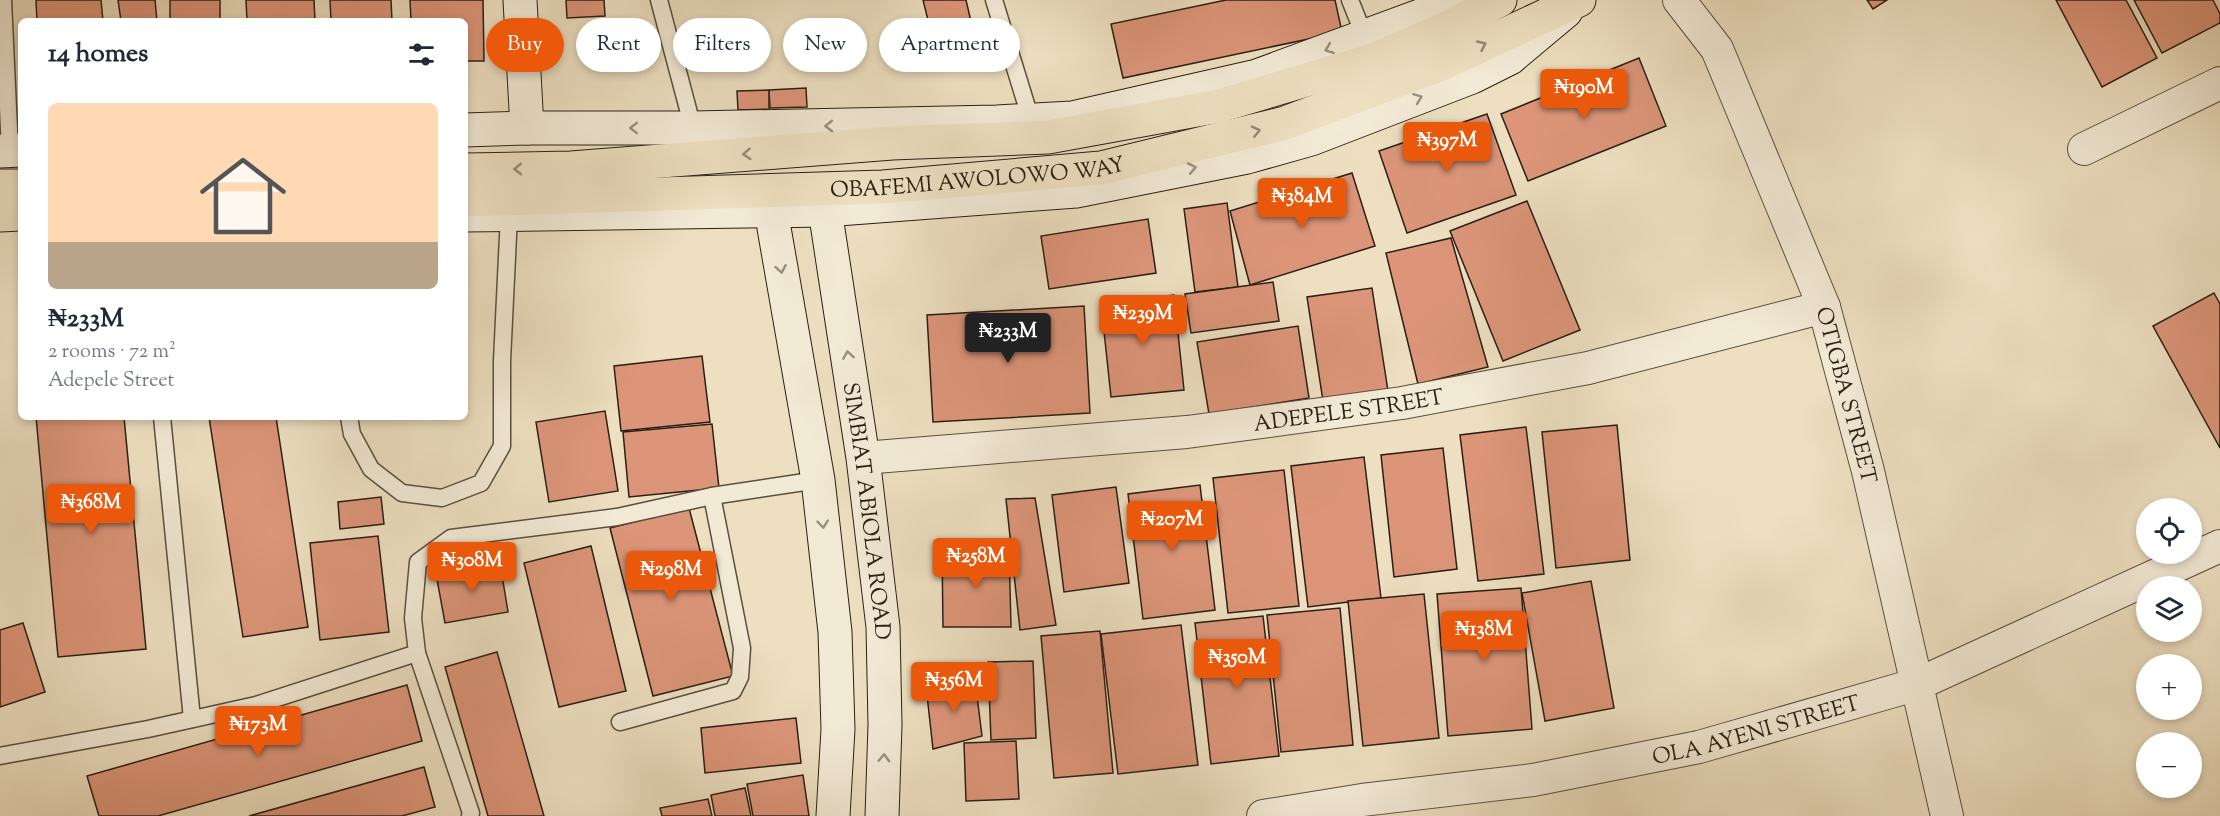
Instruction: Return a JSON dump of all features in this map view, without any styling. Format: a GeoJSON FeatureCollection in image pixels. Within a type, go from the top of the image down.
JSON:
{"type":"FeatureCollection","features":[{"type":"Feature","properties":{"kind":"main road","name":"OBAFEMI AWOLOWO WAY"},"geometry":{"type":"LineString","coordinates":[[572,183],[892,143],[1048,137],[1219,106],[1373,60],[1452,26],[1500,0]]}},
{"type":"Feature","properties":{"kind":"main road","name":"OBAFEMI AWOLOWO WAY"},"geometry":{"type":"LineString","coordinates":[[572,183],[883,188],[1101,168],[1285,123],[1444,63],[1579,0]]}},
{"type":"Feature","properties":{"kind":"main road"},"geometry":{"type":"LineString","coordinates":[[468,170],[572,183]]}},
{"type":"Feature","properties":{"kind":"main road"},"geometry":{"type":"LineString","coordinates":[[468,200],[572,183]]}},
{"type":"Feature","properties":{"kind":"main road"},"geometry":{"type":"LineString","coordinates":[[0,186],[18,186]]}},
{"type":"Feature","properties":{"kind":"main road"},"geometry":{"type":"LineString","coordinates":[[0,215],[18,214]]}},
{"type":"Feature","properties":{"kind":"street"},"geometry":{"type":"LineString","coordinates":[[520,0],[527,128]]}},
{"type":"Feature","properties":{"kind":"street"},"geometry":{"type":"LineString","coordinates":[[468,215],[825,210],[1077,191],[1247,157],[1311,139],[1472,77],[1510,58],[1579,0]]}},
{"type":"Feature","properties":{"kind":"street","name":"OTIGBA STREET"},"geometry":{"type":"LineString","coordinates":[[1679,0],[1717,49],[1824,307],[1868,471],[1947,816]]}},
{"type":"Feature","properties":{"kind":"street"},"geometry":{"type":"LineString","coordinates":[[468,130],[693,128],[1072,118],[1257,76],[1444,3]]}},
{"type":"Feature","properties":{"kind":"street"},"geometry":{"type":"LineString","coordinates":[[2084,149],[2220,83]]}},
{"type":"Feature","properties":{"kind":"street","name":"SIMBIAT ABIOLA ROAD"},"geometry":{"type":"LineString","coordinates":[[825,210],[863,458],[883,627],[885,725],[882,816]]}},
{"type":"Feature","properties":{"kind":"street"},"geometry":{"type":"LineString","coordinates":[[773,212],[818,480],[835,632],[837,729],[833,816]]}},
{"type":"Feature","properties":{"kind":"street"},"geometry":{"type":"LineString","coordinates":[[0,228],[18,228]]}},
{"type":"Feature","properties":{"kind":"street","name":"ADEPELE STREET"},"geometry":{"type":"LineString","coordinates":[[863,458],[1187,432],[1402,404],[1588,369],[1824,307]]}},
{"type":"Feature","properties":{"kind":"street","name":"OLA AYENI STREET"},"geometry":{"type":"LineString","coordinates":[[1263,816],[1362,800],[1533,780],[1699,747],[1918,684],[2220,548]]}},
{"type":"Feature","properties":{"kind":"lane"},"geometry":{"type":"LineString","coordinates":[[3,0],[10,151]]}},
{"type":"Feature","properties":{"kind":"lane"},"geometry":{"type":"LineString","coordinates":[[659,0],[693,128]]}},
{"type":"Feature","properties":{"kind":"lane"},"geometry":{"type":"LineString","coordinates":[[994,0],[1031,120]]}},
{"type":"Feature","properties":{"kind":"lane"},"geometry":{"type":"LineString","coordinates":[[1350,0],[1364,35]]}},
{"type":"Feature","properties":{"kind":"lane"},"geometry":{"type":"LineString","coordinates":[[350,420],[352,434],[371,469],[402,493],[442,498],[482,483],[502,446],[502,361],[509,215]]}},
{"type":"Feature","properties":{"kind":"lane"},"geometry":{"type":"LineString","coordinates":[[162,420],[192,719]]}},
{"type":"Feature","properties":{"kind":"lane"},"geometry":{"type":"LineString","coordinates":[[466,815],[417,653],[413,618],[418,562],[451,538],[617,517],[712,496],[818,480]]}},
{"type":"Feature","properties":{"kind":"lane"},"geometry":{"type":"LineString","coordinates":[[620,722],[732,691],[740,677],[742,648],[712,496]]}},
{"type":"Feature","properties":{"kind":"lane"},"geometry":{"type":"LineString","coordinates":[[0,756],[256,705],[417,653]]}},
{"type":"Feature","properties":{"kind":"building"},"geometry":{"type":"Polygon","coordinates":[[[36,0],[101,0],[103,18],[37,18],[36,0]]]}},
{"type":"Feature","properties":{"kind":"building"},"geometry":{"type":"Polygon","coordinates":[[[118,0],[155,0],[157,18],[121,18],[118,0]]]}},
{"type":"Feature","properties":{"kind":"building"},"geometry":{"type":"Polygon","coordinates":[[[170,0],[220,0],[220,18],[170,18],[170,0]]]}},
{"type":"Feature","properties":{"kind":"building"},"geometry":{"type":"Polygon","coordinates":[[[246,0],[314,0],[315,18],[247,18],[246,0]]]}},
{"type":"Feature","properties":{"kind":"building"},"geometry":{"type":"Polygon","coordinates":[[[330,0],[391,0],[392,18],[331,18],[330,0]]]}},
{"type":"Feature","properties":{"kind":"building"},"geometry":{"type":"Polygon","coordinates":[[[410,0],[483,0],[484,61],[468,61],[468,18],[411,18],[410,0]]]}},
{"type":"Feature","properties":{"kind":"building"},"geometry":{"type":"Polygon","coordinates":[[[566,0],[604,0],[605,16],[567,18],[566,0]]]}},
{"type":"Feature","properties":{"kind":"building"},"geometry":{"type":"Polygon","coordinates":[[[923,0],[966,0],[970,18],[928,18],[923,0]]]}},
{"type":"Feature","properties":{"kind":"building"},"geometry":{"type":"Polygon","coordinates":[[[1226,0],[1335,0],[1342,32],[1123,78],[1111,24],[1226,0]]]}},
{"type":"Feature","properties":{"kind":"building"},"geometry":{"type":"Polygon","coordinates":[[[1867,0],[1887,0],[1873,9],[1867,0]]]}},
{"type":"Feature","properties":{"kind":"building"},"geometry":{"type":"Polygon","coordinates":[[[2056,0],[2126,0],[2157,58],[2102,87],[2056,0]]]}},
{"type":"Feature","properties":{"kind":"building"},"geometry":{"type":"Polygon","coordinates":[[[2134,0],[2213,0],[2220,14],[2220,23],[2162,53],[2134,0]]]}},
{"type":"Feature","properties":{"kind":"building"},"geometry":{"type":"Polygon","coordinates":[[[1639,58],[1666,126],[1528,181],[1501,114],[1639,58]]]}},
{"type":"Feature","properties":{"kind":"building"},"geometry":{"type":"Polygon","coordinates":[[[806,88],[807,107],[770,108],[769,90],[806,88]]]}},
{"type":"Feature","properties":{"kind":"building"},"geometry":{"type":"Polygon","coordinates":[[[769,90],[769,109],[738,110],[737,91],[769,90]]]}},
{"type":"Feature","properties":{"kind":"building"},"geometry":{"type":"Polygon","coordinates":[[[1487,114],[1516,195],[1407,233],[1379,151],[1487,114]]]}},
{"type":"Feature","properties":{"kind":"building"},"geometry":{"type":"Polygon","coordinates":[[[1352,173],[1375,246],[1250,285],[1230,211],[1352,173]]]}},
{"type":"Feature","properties":{"kind":"building"},"geometry":{"type":"Polygon","coordinates":[[[1527,201],[1580,330],[1503,361],[1450,231],[1527,201]]]}},
{"type":"Feature","properties":{"kind":"building"},"geometry":{"type":"Polygon","coordinates":[[[1227,203],[1238,287],[1195,292],[1184,209],[1227,203]]]}},
{"type":"Feature","properties":{"kind":"building"},"geometry":{"type":"Polygon","coordinates":[[[1148,219],[1156,273],[1049,289],[1041,236],[1148,219]]]}},
{"type":"Feature","properties":{"kind":"building"},"geometry":{"type":"Polygon","coordinates":[[[1451,238],[1488,367],[1418,384],[1386,253],[1451,238]]]}},
{"type":"Feature","properties":{"kind":"building"},"geometry":{"type":"Polygon","coordinates":[[[1273,282],[1279,321],[1191,333],[1185,294],[1273,282]]]}},
{"type":"Feature","properties":{"kind":"building"},"geometry":{"type":"Polygon","coordinates":[[[1372,288],[1388,391],[1323,401],[1307,297],[1372,288]]]}},
{"type":"Feature","properties":{"kind":"building"},"geometry":{"type":"Polygon","coordinates":[[[2214,293],[2220,304],[2220,448],[2153,326],[2214,293]]]}},
{"type":"Feature","properties":{"kind":"building"},"geometry":{"type":"Polygon","coordinates":[[[1174,295],[1184,390],[1111,397],[1101,303],[1174,295]]]}},
{"type":"Feature","properties":{"kind":"building"},"geometry":{"type":"Polygon","coordinates":[[[1084,306],[1090,413],[933,422],[927,315],[1084,306]]]}},
{"type":"Feature","properties":{"kind":"building"},"geometry":{"type":"Polygon","coordinates":[[[1298,326],[1309,398],[1209,414],[1197,342],[1298,326]]]}},
{"type":"Feature","properties":{"kind":"building"},"geometry":{"type":"Polygon","coordinates":[[[702,356],[710,422],[621,431],[614,366],[702,356]]]}},
{"type":"Feature","properties":{"kind":"building"},"geometry":{"type":"Polygon","coordinates":[[[605,411],[618,491],[549,502],[536,422],[605,411]]]}},
{"type":"Feature","properties":{"kind":"building"},"geometry":{"type":"Polygon","coordinates":[[[36,420],[124,420],[146,649],[58,657],[36,420]]]}},
{"type":"Feature","properties":{"kind":"building"},"geometry":{"type":"Polygon","coordinates":[[[209,420],[276,420],[308,627],[243,637],[209,420]]]}},
{"type":"Feature","properties":{"kind":"building"},"geometry":{"type":"Polygon","coordinates":[[[712,424],[719,488],[629,497],[623,432],[712,424]]]}},
{"type":"Feature","properties":{"kind":"building"},"geometry":{"type":"Polygon","coordinates":[[[1617,425],[1630,560],[1556,568],[1542,432],[1617,425]]]}},
{"type":"Feature","properties":{"kind":"building"},"geometry":{"type":"Polygon","coordinates":[[[1526,427],[1544,574],[1478,581],[1460,435],[1526,427]]]}},
{"type":"Feature","properties":{"kind":"building"},"geometry":{"type":"Polygon","coordinates":[[[1443,448],[1457,569],[1394,577],[1381,455],[1443,448]]]}},
{"type":"Feature","properties":{"kind":"building"},"geometry":{"type":"Polygon","coordinates":[[[1364,457],[1381,598],[1308,607],[1291,466],[1364,457]]]}},
{"type":"Feature","properties":{"kind":"building"},"geometry":{"type":"Polygon","coordinates":[[[1284,470],[1299,606],[1228,613],[1213,478],[1284,470]]]}},
{"type":"Feature","properties":{"kind":"building"},"geometry":{"type":"Polygon","coordinates":[[[1200,485],[1215,610],[1143,619],[1128,494],[1200,485]]]}},
{"type":"Feature","properties":{"kind":"building"},"geometry":{"type":"Polygon","coordinates":[[[1116,487],[1129,583],[1064,592],[1052,495],[1116,487]]]}},
{"type":"Feature","properties":{"kind":"building"},"geometry":{"type":"Polygon","coordinates":[[[381,497],[384,524],[340,529],[338,502],[381,497]]]}},
{"type":"Feature","properties":{"kind":"building"},"geometry":{"type":"Polygon","coordinates":[[[1035,498],[1056,625],[1020,630],[1006,499],[1035,498]]]}},
{"type":"Feature","properties":{"kind":"building"},"geometry":{"type":"Polygon","coordinates":[[[689,508],[733,676],[653,696],[610,528],[689,508]]]}},
{"type":"Feature","properties":{"kind":"building"},"geometry":{"type":"Polygon","coordinates":[[[378,536],[389,632],[320,640],[310,543],[378,536]]]}},
{"type":"Feature","properties":{"kind":"building"},"geometry":{"type":"Polygon","coordinates":[[[591,546],[626,691],[559,707],[524,563],[591,546]]]}},
{"type":"Feature","properties":{"kind":"building"},"geometry":{"type":"Polygon","coordinates":[[[942,550],[1009,550],[1011,627],[943,627],[942,550]]]}},
{"type":"Feature","properties":{"kind":"building"},"geometry":{"type":"Polygon","coordinates":[[[500,563],[508,612],[445,623],[436,574],[500,563]]]}},
{"type":"Feature","properties":{"kind":"building"},"geometry":{"type":"Polygon","coordinates":[[[1591,581],[1614,708],[1545,721],[1522,593],[1591,581]]]}},
{"type":"Feature","properties":{"kind":"building"},"geometry":{"type":"Polygon","coordinates":[[[1521,588],[1532,729],[1448,736],[1437,594],[1521,588]]]}},
{"type":"Feature","properties":{"kind":"building"},"geometry":{"type":"Polygon","coordinates":[[[1424,594],[1439,738],[1363,746],[1348,601],[1424,594]]]}},
{"type":"Feature","properties":{"kind":"building"},"geometry":{"type":"Polygon","coordinates":[[[1340,608],[1353,745],[1281,752],[1267,615],[1340,608]]]}},
{"type":"Feature","properties":{"kind":"building"},"geometry":{"type":"Polygon","coordinates":[[[1263,616],[1279,756],[1211,764],[1195,623],[1263,616]]]}},
{"type":"Feature","properties":{"kind":"building"},"geometry":{"type":"Polygon","coordinates":[[[23,623],[45,692],[0,707],[0,630],[23,623]]]}},
{"type":"Feature","properties":{"kind":"building"},"geometry":{"type":"Polygon","coordinates":[[[1181,625],[1198,765],[1118,774],[1101,634],[1181,625]]]}},
{"type":"Feature","properties":{"kind":"building"},"geometry":{"type":"Polygon","coordinates":[[[1100,631],[1113,773],[1054,778],[1041,636],[1100,631]]]}},
{"type":"Feature","properties":{"kind":"building"},"geometry":{"type":"Polygon","coordinates":[[[497,652],[544,816],[488,816],[445,667],[497,652]]]}},
{"type":"Feature","properties":{"kind":"building"},"geometry":{"type":"Polygon","coordinates":[[[1033,661],[1036,738],[991,740],[988,662],[1033,661]]]}},
{"type":"Feature","properties":{"kind":"building"},"geometry":{"type":"Polygon","coordinates":[[[975,680],[982,736],[933,749],[926,686],[975,680]]]}},
{"type":"Feature","properties":{"kind":"building"},"geometry":{"type":"Polygon","coordinates":[[[407,685],[422,741],[158,816],[99,816],[87,776],[407,685]]]}},
{"type":"Feature","properties":{"kind":"building"},"geometry":{"type":"Polygon","coordinates":[[[796,718],[801,763],[705,773],[701,728],[796,718]]]}},
{"type":"Feature","properties":{"kind":"building"},"geometry":{"type":"Polygon","coordinates":[[[1016,741],[1019,799],[966,801],[964,743],[1016,741]]]}},
{"type":"Feature","properties":{"kind":"building"},"geometry":{"type":"Polygon","coordinates":[[[424,767],[435,807],[402,816],[249,816],[424,767]]]}},
{"type":"Feature","properties":{"kind":"building"},"geometry":{"type":"Polygon","coordinates":[[[803,775],[809,816],[753,816],[747,784],[803,775]]]}},
{"type":"Feature","properties":{"kind":"building"},"geometry":{"type":"Polygon","coordinates":[[[745,788],[751,816],[715,816],[711,795],[745,788]]]}},
{"type":"Feature","properties":{"kind":"building"},"geometry":{"type":"Polygon","coordinates":[[[708,799],[712,816],[662,816],[660,808],[708,799]]]}}]}
